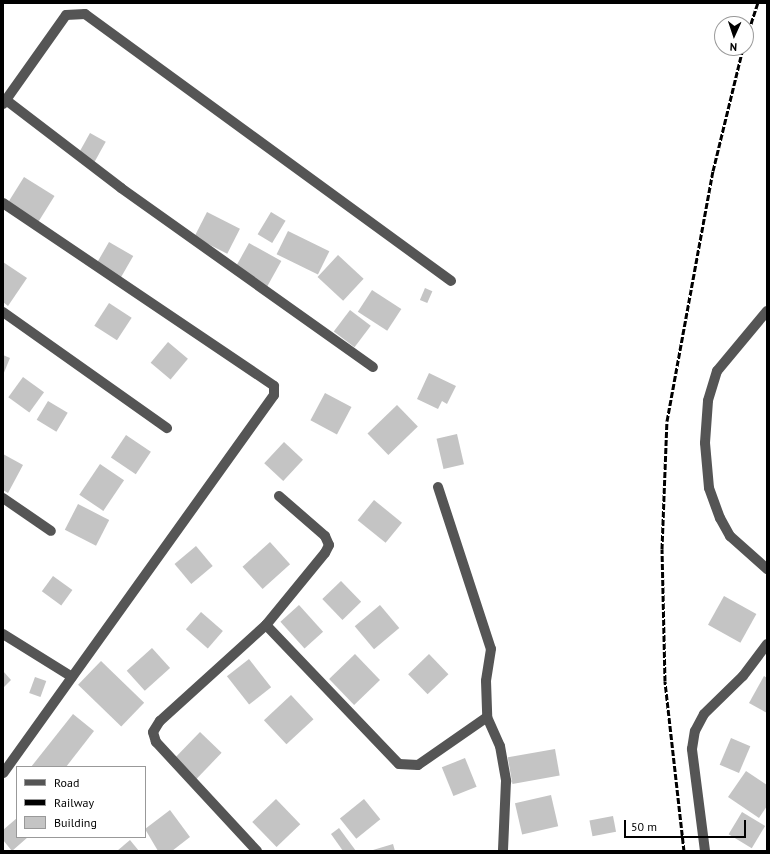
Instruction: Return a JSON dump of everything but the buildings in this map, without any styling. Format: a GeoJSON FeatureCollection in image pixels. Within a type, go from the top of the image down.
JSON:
{"type":"FeatureCollection","features":[{"type":"Feature","properties":{"kind":"street"},"geometry":{"type":"LineString","coordinates":[[373,367],[121,188],[5,102],[66,15],[85,14],[451,281]]}},
{"type":"Feature","properties":{"kind":"street"},"geometry":{"type":"LineString","coordinates":[[3,203],[274,386],[274,395],[72,677],[4,768]]}},
{"type":"Feature","properties":{"kind":"street"},"geometry":{"type":"LineString","coordinates":[[767,310],[717,371],[708,400],[705,443],[710,488],[720,518],[730,536],[767,569]]}},
{"type":"Feature","properties":{"kind":"street"},"geometry":{"type":"LineString","coordinates":[[3,312],[167,428]]}},
{"type":"Feature","properties":{"kind":"street"},"geometry":{"type":"LineString","coordinates":[[438,487],[491,649],[486,681],[487,717],[500,746],[506,781],[503,851]]}},
{"type":"Feature","properties":{"kind":"street"},"geometry":{"type":"LineString","coordinates":[[257,851],[156,742],[153,732],[160,721],[266,625],[329,545],[325,536],[279,496]]}},
{"type":"Feature","properties":{"kind":"street"},"geometry":{"type":"LineString","coordinates":[[3,498],[51,531]]}},
{"type":"Feature","properties":{"kind":"street"},"geometry":{"type":"LineString","coordinates":[[266,625],[399,764],[418,765],[487,717]]}},
{"type":"Feature","properties":{"kind":"street"},"geometry":{"type":"LineString","coordinates":[[3,634],[72,677]]}},
{"type":"Feature","properties":{"kind":"street"},"geometry":{"type":"LineString","coordinates":[[705,851],[692,748],[695,731],[704,714],[743,676],[767,644]]}},
{"type":"Feature","properties":{"kind":"railway"},"geometry":{"type":"LineString","coordinates":[[754,16],[758,3]]}},
{"type":"Feature","properties":{"kind":"railway"},"geometry":{"type":"LineString","coordinates":[[684,851],[665,681],[662,549],[667,421],[713,171],[741,56]]}}]}
